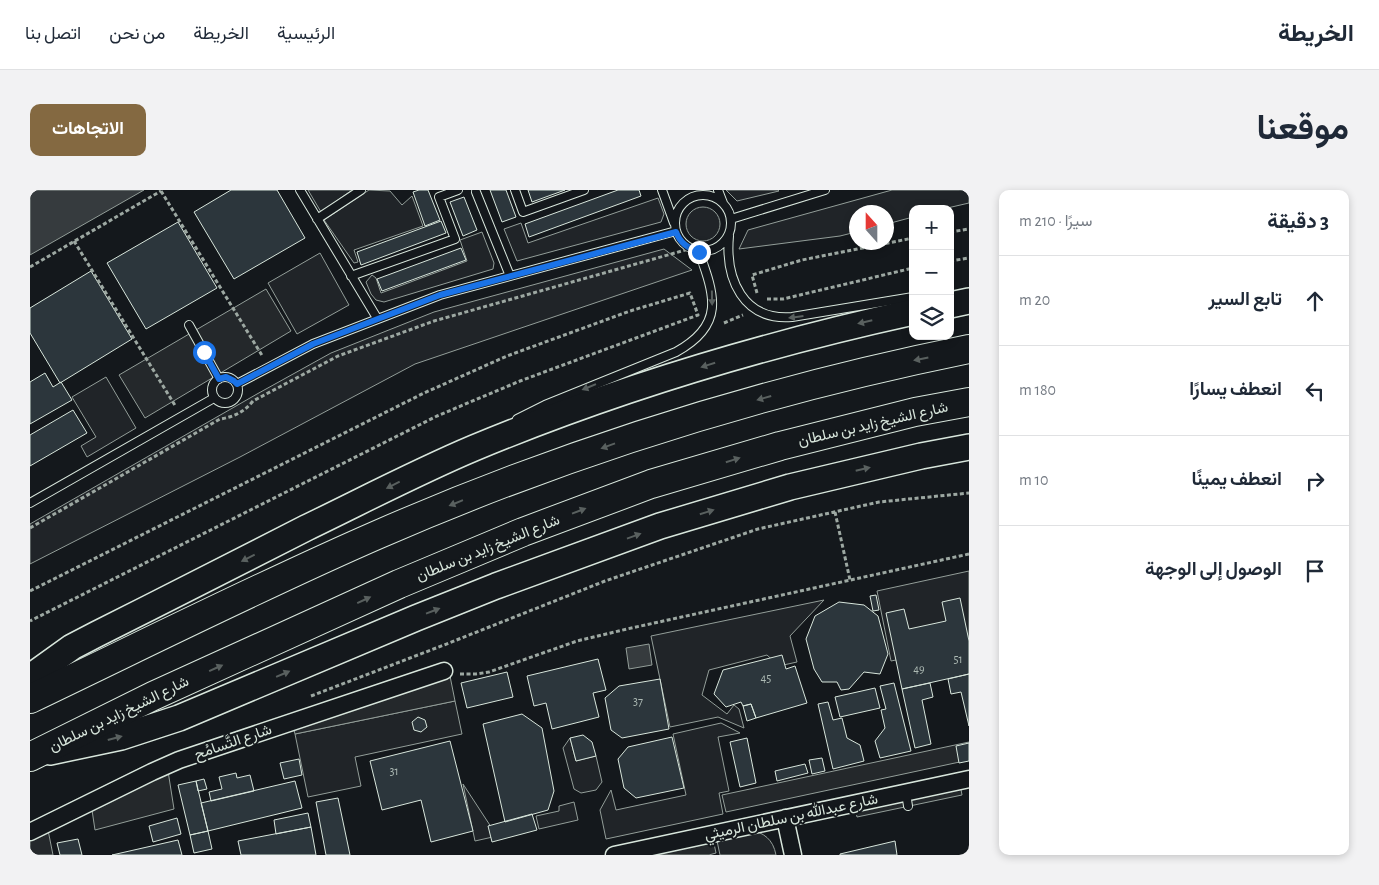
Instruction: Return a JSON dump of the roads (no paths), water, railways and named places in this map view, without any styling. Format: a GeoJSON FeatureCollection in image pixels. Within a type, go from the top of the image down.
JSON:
{"type":"FeatureCollection","features":[{"type":"Feature","properties":{"kind":"highway"},"geometry":{"type":"LineString","coordinates":[[30,699],[378,535],[502,485],[632,438],[766,397],[899,363],[969,349]]}},
{"type":"Feature","properties":{"kind":"highway","name":"شارع الشيخ زايد بن سلطان"},"geometry":{"type":"LineString","coordinates":[[32,756],[153,696],[399,584],[523,532],[651,484],[780,446],[915,412],[969,402]]}},
{"type":"Feature","properties":{"kind":"main road"},"geometry":{"type":"LineString","coordinates":[[954,304],[969,300]]}},
{"type":"Feature","properties":{"kind":"main road"},"geometry":{"type":"LineString","coordinates":[[30,677],[72,647],[97,634],[408,477],[472,449],[565,412],[673,375],[807,337],[909,313]]}},
{"type":"Feature","properties":{"kind":"main road"},"geometry":{"type":"LineString","coordinates":[[32,756],[121,737],[179,718],[496,586],[660,526],[790,487],[921,456],[969,447]]}},
{"type":"Feature","properties":{"kind":"street","name":"شارع التَّسامُح"},"geometry":{"type":"LineString","coordinates":[[30,832],[179,760],[444,671]]}},
{"type":"Feature","properties":{"kind":"street","name":"شارع عبدالله بن سلطان الرميثي"},"geometry":{"type":"LineString","coordinates":[[614,855],[785,818],[907,799],[969,779]]}},
{"type":"Feature","properties":{"kind":"street"},"geometry":{"type":"LineString","coordinates":[[785,818],[793,855]]}},
{"type":"Feature","properties":{"kind":"lane"},"geometry":{"type":"LineString","coordinates":[[300,190],[377,318]]}},
{"type":"Feature","properties":{"kind":"lane"},"geometry":{"type":"LineString","coordinates":[[317,220],[360,190]]}},
{"type":"Feature","properties":{"kind":"lane"},"geometry":{"type":"LineString","coordinates":[[351,276],[455,238],[439,197],[458,190]]}},
{"type":"Feature","properties":{"kind":"lane"},"geometry":{"type":"LineString","coordinates":[[515,190],[523,212],[584,190]]}},
{"type":"Feature","properties":{"kind":"lane"},"geometry":{"type":"LineString","coordinates":[[662,190],[675,228],[683,244],[699,252],[708,251],[716,248],[729,236]]}},
{"type":"Feature","properties":{"kind":"lane"},"geometry":{"type":"LineString","coordinates":[[718,190],[731,219],[728,257],[739,292],[756,311],[772,317],[792,317],[909,298]]}},
{"type":"Feature","properties":{"kind":"lane"},"geometry":{"type":"LineString","coordinates":[[731,219],[825,190]]}},
{"type":"Feature","properties":{"kind":"lane"},"geometry":{"type":"LineString","coordinates":[[476,192],[510,276]]}},
{"type":"Feature","properties":{"kind":"lane"},"geometry":{"type":"LineString","coordinates":[[675,228],[678,211],[683,203],[690,198],[708,195],[723,203]]}},
{"type":"Feature","properties":{"kind":"lane"},"geometry":{"type":"LineString","coordinates":[[237,384],[313,344],[440,295],[675,228]]}},
{"type":"Feature","properties":{"kind":"lane"},"geometry":{"type":"LineString","coordinates":[[472,449],[504,426],[545,405],[676,352],[694,340],[706,325],[712,306],[711,286],[699,252]]}},
{"type":"Feature","properties":{"kind":"lane"},"geometry":{"type":"LineString","coordinates":[[954,297],[969,300]]}},
{"type":"Feature","properties":{"kind":"lane"},"geometry":{"type":"LineString","coordinates":[[189,325],[219,379]]}},
{"type":"Feature","properties":{"kind":"lane"},"geometry":{"type":"LineString","coordinates":[[226,377],[237,384],[238,393],[230,403],[221,403],[212,394],[213,386],[219,379],[226,377]]}},
{"type":"Feature","properties":{"kind":"lane"},"geometry":{"type":"LineString","coordinates":[[30,504],[214,398]]}}]}
